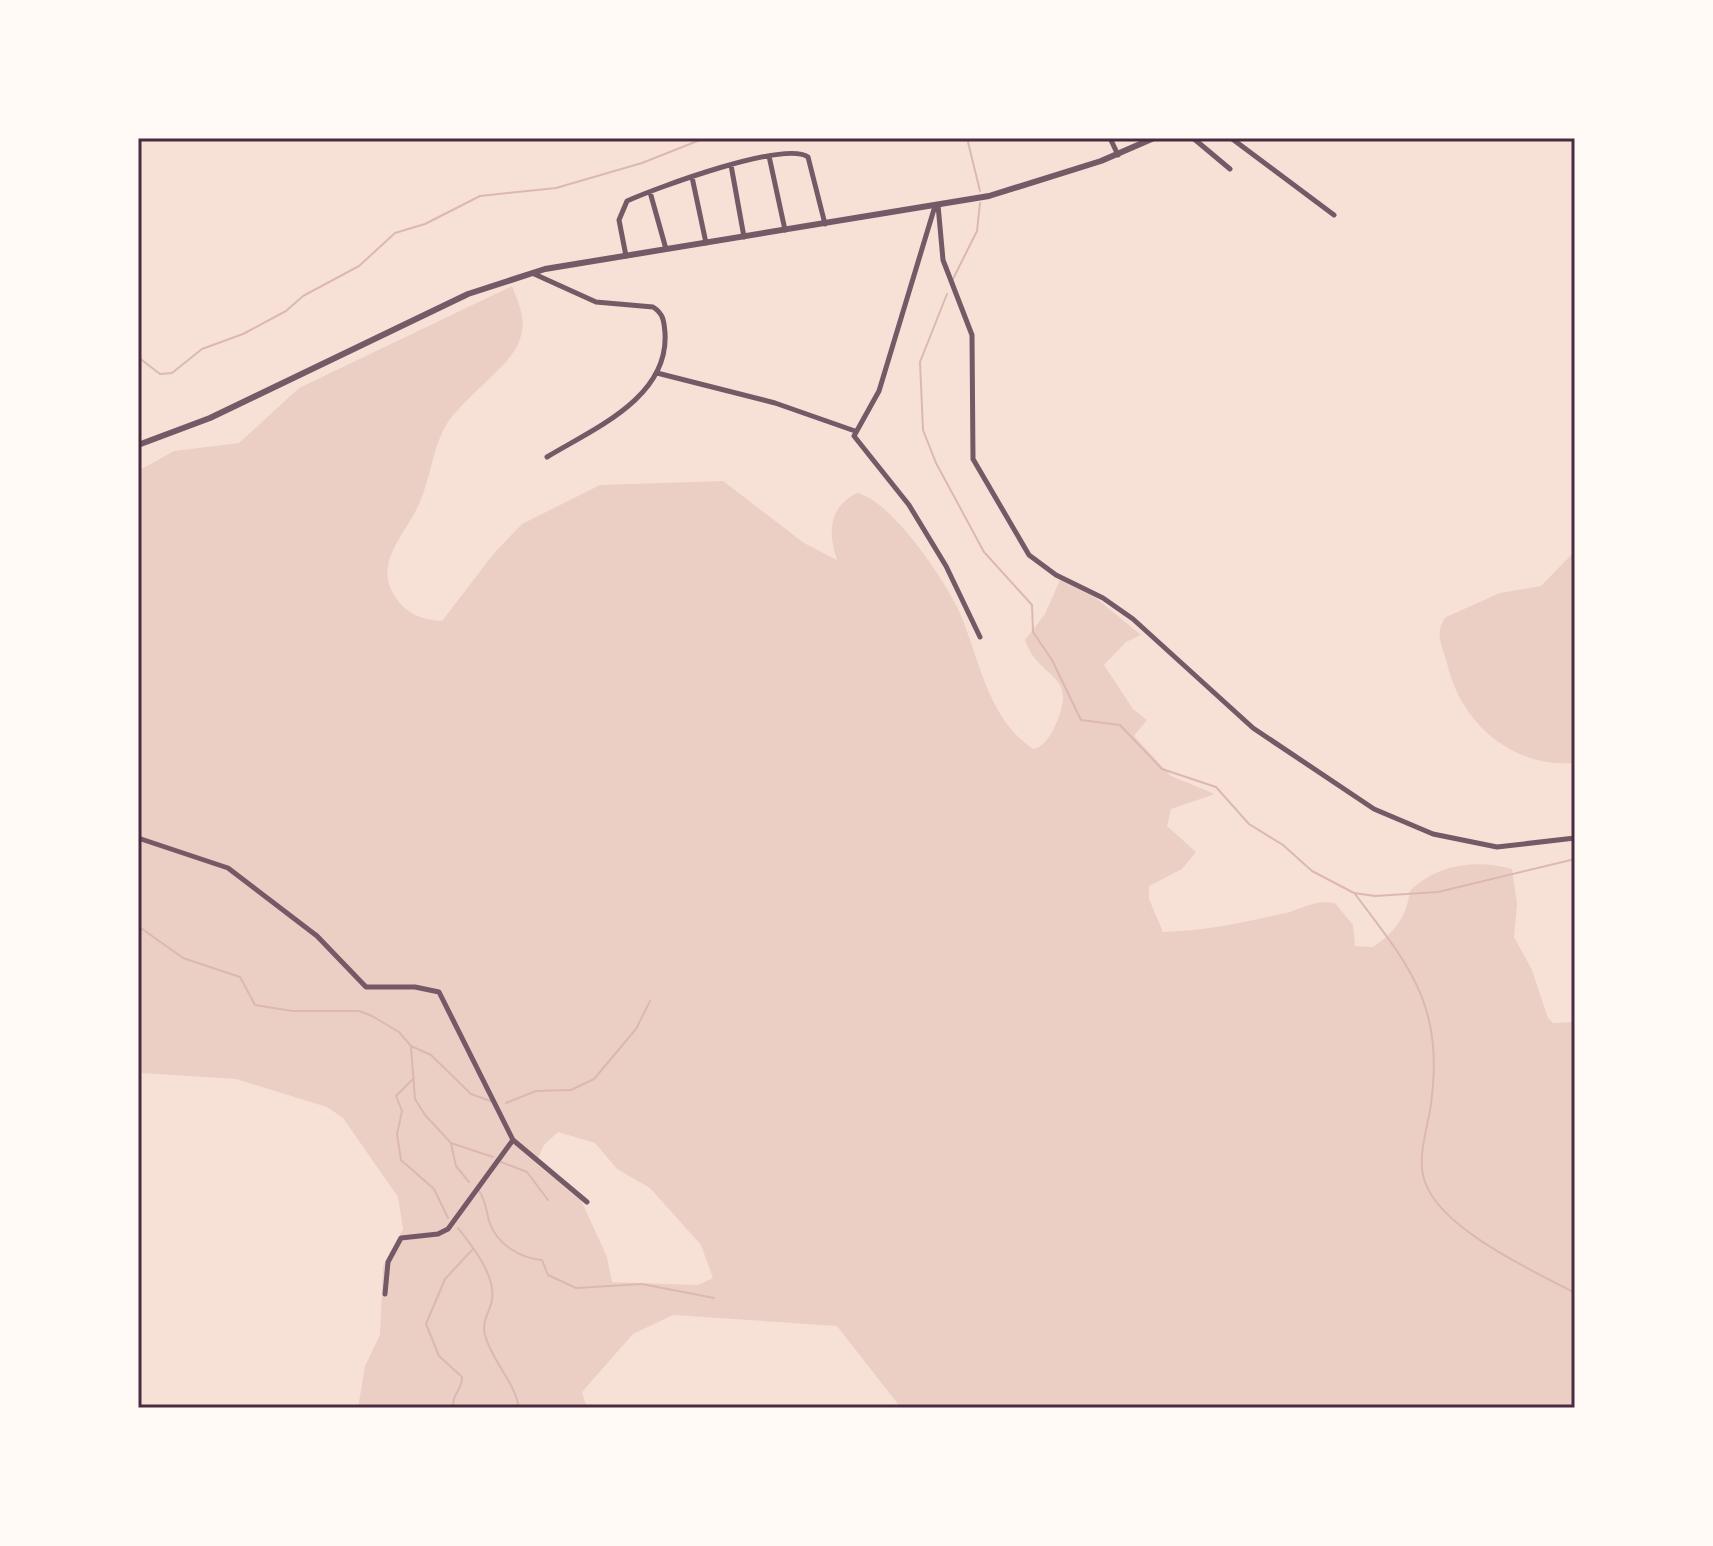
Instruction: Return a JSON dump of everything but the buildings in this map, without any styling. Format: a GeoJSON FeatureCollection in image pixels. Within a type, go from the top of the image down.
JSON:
{"type":"FeatureCollection","features":[{"type":"Feature","properties":{"kind":"street"},"geometry":{"type":"LineString","coordinates":[[1110,138],[1118,155]]}},
{"type":"Feature","properties":{"kind":"street"},"geometry":{"type":"LineString","coordinates":[[138,445],[210,418],[468,294],[531,273],[936,206],[1034,184],[1118,155],[1154,138]]}},
{"type":"Feature","properties":{"kind":"street"},"geometry":{"type":"LineString","coordinates":[[1193,138],[1230,169]]}},
{"type":"Feature","properties":{"kind":"street"},"geometry":{"type":"LineString","coordinates":[[1231,138],[1334,215]]}},
{"type":"Feature","properties":{"kind":"street"},"geometry":{"type":"LineString","coordinates":[[626,256],[619,220],[627,201],[731,165],[790,151],[808,157],[825,224]]}},
{"type":"Feature","properties":{"kind":"street"},"geometry":{"type":"LineString","coordinates":[[769,156],[785,230]]}},
{"type":"Feature","properties":{"kind":"street"},"geometry":{"type":"LineString","coordinates":[[731,165],[744,237]]}},
{"type":"Feature","properties":{"kind":"street"},"geometry":{"type":"LineString","coordinates":[[692,177],[706,243]]}},
{"type":"Feature","properties":{"kind":"street"},"geometry":{"type":"LineString","coordinates":[[650,192],[666,249]]}},
{"type":"Feature","properties":{"kind":"street"},"geometry":{"type":"LineString","coordinates":[[855,431],[869,413],[879,391],[936,206]]}},
{"type":"Feature","properties":{"kind":"street"},"geometry":{"type":"LineString","coordinates":[[936,206],[943,260],[972,335],[973,459],[1029,555],[1056,575],[1103,598],[1133,619],[1253,728],[1374,809],[1433,834],[1497,847],[1575,838]]}},
{"type":"Feature","properties":{"kind":"street"},"geometry":{"type":"LineString","coordinates":[[531,273],[596,302],[641,304],[660,311],[665,342],[657,373],[634,401],[547,457]]}},
{"type":"Feature","properties":{"kind":"street"},"geometry":{"type":"LineString","coordinates":[[657,373],[775,403],[855,431]]}},
{"type":"Feature","properties":{"kind":"street"},"geometry":{"type":"LineString","coordinates":[[855,431],[859,442],[909,505],[946,566],[980,637]]}},
{"type":"Feature","properties":{"kind":"street"},"geometry":{"type":"LineString","coordinates":[[138,838],[228,868],[317,936],[366,987],[429,988],[439,992],[513,1140],[587,1202]]}},
{"type":"Feature","properties":{"kind":"street"},"geometry":{"type":"LineString","coordinates":[[385,1294],[388,1262],[401,1238],[438,1234],[448,1229],[513,1140]]}},
{"type":"Feature","properties":{"kind":"shaded area"},"geometry":{"type":"Polygon","coordinates":[[[512,286],[523,322],[518,344],[448,422],[439,440],[422,497],[389,562],[391,588],[399,602],[408,611],[424,618],[442,621],[495,552],[522,524],[600,485],[723,481],[804,543],[837,560],[832,540],[833,522],[840,506],[857,493],[885,510],[929,561],[959,611],[995,704],[1017,736],[1033,749],[1043,744],[1052,732],[1063,696],[1061,686],[1032,654],[1025,640],[1045,614],[1060,580],[1096,598],[1141,635],[1126,642],[1104,665],[1133,709],[1147,720],[1134,736],[1171,776],[1215,794],[1171,809],[1167,826],[1196,852],[1182,869],[1149,886],[1149,899],[1163,932],[1237,923],[1327,902],[1335,903],[1353,925],[1355,946],[1373,947],[1398,924],[1410,891],[1432,875],[1471,864],[1512,869],[1517,904],[1514,937],[1532,970],[1548,1018],[1553,1023],[1575,1022],[1575,1408],[901,1408],[837,1326],[673,1315],[633,1334],[582,1392],[587,1408],[358,1408],[365,1366],[380,1335],[383,1266],[403,1229],[398,1197],[343,1118],[327,1107],[236,1079],[143,1073],[138,1070],[138,471],[174,451],[239,443],[299,388],[512,286]],[[558,1132],[544,1145],[536,1163],[581,1200],[607,1257],[612,1282],[698,1285],[713,1278],[701,1245],[650,1188],[617,1169],[595,1143],[558,1132]]]}},
{"type":"Feature","properties":{"kind":"shaded area"},"geometry":{"type":"Polygon","coordinates":[[[1575,551],[1575,763],[1552,763],[1510,749],[1476,722],[1454,684],[1440,640],[1440,629],[1446,617],[1500,593],[1541,586],[1575,551]]]}},
{"type":"Feature","properties":{"kind":"waterway"},"geometry":{"type":"LineString","coordinates":[[138,357],[160,374],[172,373],[202,349],[243,334],[286,311],[303,296],[359,266],[395,233],[425,224],[480,196],[556,188],[642,163],[705,138]]}},
{"type":"Feature","properties":{"kind":"waterway"},"geometry":{"type":"LineString","coordinates":[[967,138],[980,191]]}},
{"type":"Feature","properties":{"kind":"waterway"},"geometry":{"type":"LineString","coordinates":[[953,279],[977,231],[980,203]]}},
{"type":"Feature","properties":{"kind":"waterway"},"geometry":{"type":"LineString","coordinates":[[947,294],[920,362],[923,430],[936,463],[984,552],[1032,605],[1033,632],[1052,660],[1081,720],[1120,725],[1162,769],[1216,787],[1249,824],[1283,845],[1312,871],[1354,893],[1375,896],[1438,892],[1575,859]]}},
{"type":"Feature","properties":{"kind":"waterway"},"geometry":{"type":"LineString","coordinates":[[1355,894],[1407,967],[1427,1014],[1434,1070],[1422,1163],[1425,1182],[1434,1199],[1449,1216],[1490,1247],[1575,1293]]}},
{"type":"Feature","properties":{"kind":"waterway"},"geometry":{"type":"LineString","coordinates":[[138,926],[183,958],[240,977],[255,1005],[292,1011],[359,1011],[372,1016],[399,1032],[411,1046],[431,1055],[471,1094],[493,1102]]}},
{"type":"Feature","properties":{"kind":"waterway"},"geometry":{"type":"LineString","coordinates":[[506,1103],[536,1091],[571,1090],[594,1079],[636,1029],[650,1001]]}},
{"type":"Feature","properties":{"kind":"waterway"},"geometry":{"type":"LineString","coordinates":[[411,1047],[415,1099],[425,1115],[451,1143],[493,1157]]}},
{"type":"Feature","properties":{"kind":"waterway"},"geometry":{"type":"LineString","coordinates":[[414,1078],[396,1096],[402,1111],[397,1134],[401,1160],[434,1189],[448,1218]]}},
{"type":"Feature","properties":{"kind":"waterway"},"geometry":{"type":"LineString","coordinates":[[451,1144],[456,1166],[469,1182]]}},
{"type":"Feature","properties":{"kind":"waterway"},"geometry":{"type":"LineString","coordinates":[[501,1162],[527,1172],[548,1200]]}},
{"type":"Feature","properties":{"kind":"waterway"},"geometry":{"type":"LineString","coordinates":[[479,1191],[489,1221],[503,1243],[518,1253],[542,1260],[548,1275],[576,1288],[642,1284],[714,1298]]}},
{"type":"Feature","properties":{"kind":"waterway"},"geometry":{"type":"LineString","coordinates":[[458,1228],[487,1271],[492,1300],[485,1321],[485,1335],[513,1389],[519,1408]]}},
{"type":"Feature","properties":{"kind":"waterway"},"geometry":{"type":"LineString","coordinates":[[454,1408],[462,1377],[439,1356],[426,1324],[445,1279],[472,1250]]}}]}
